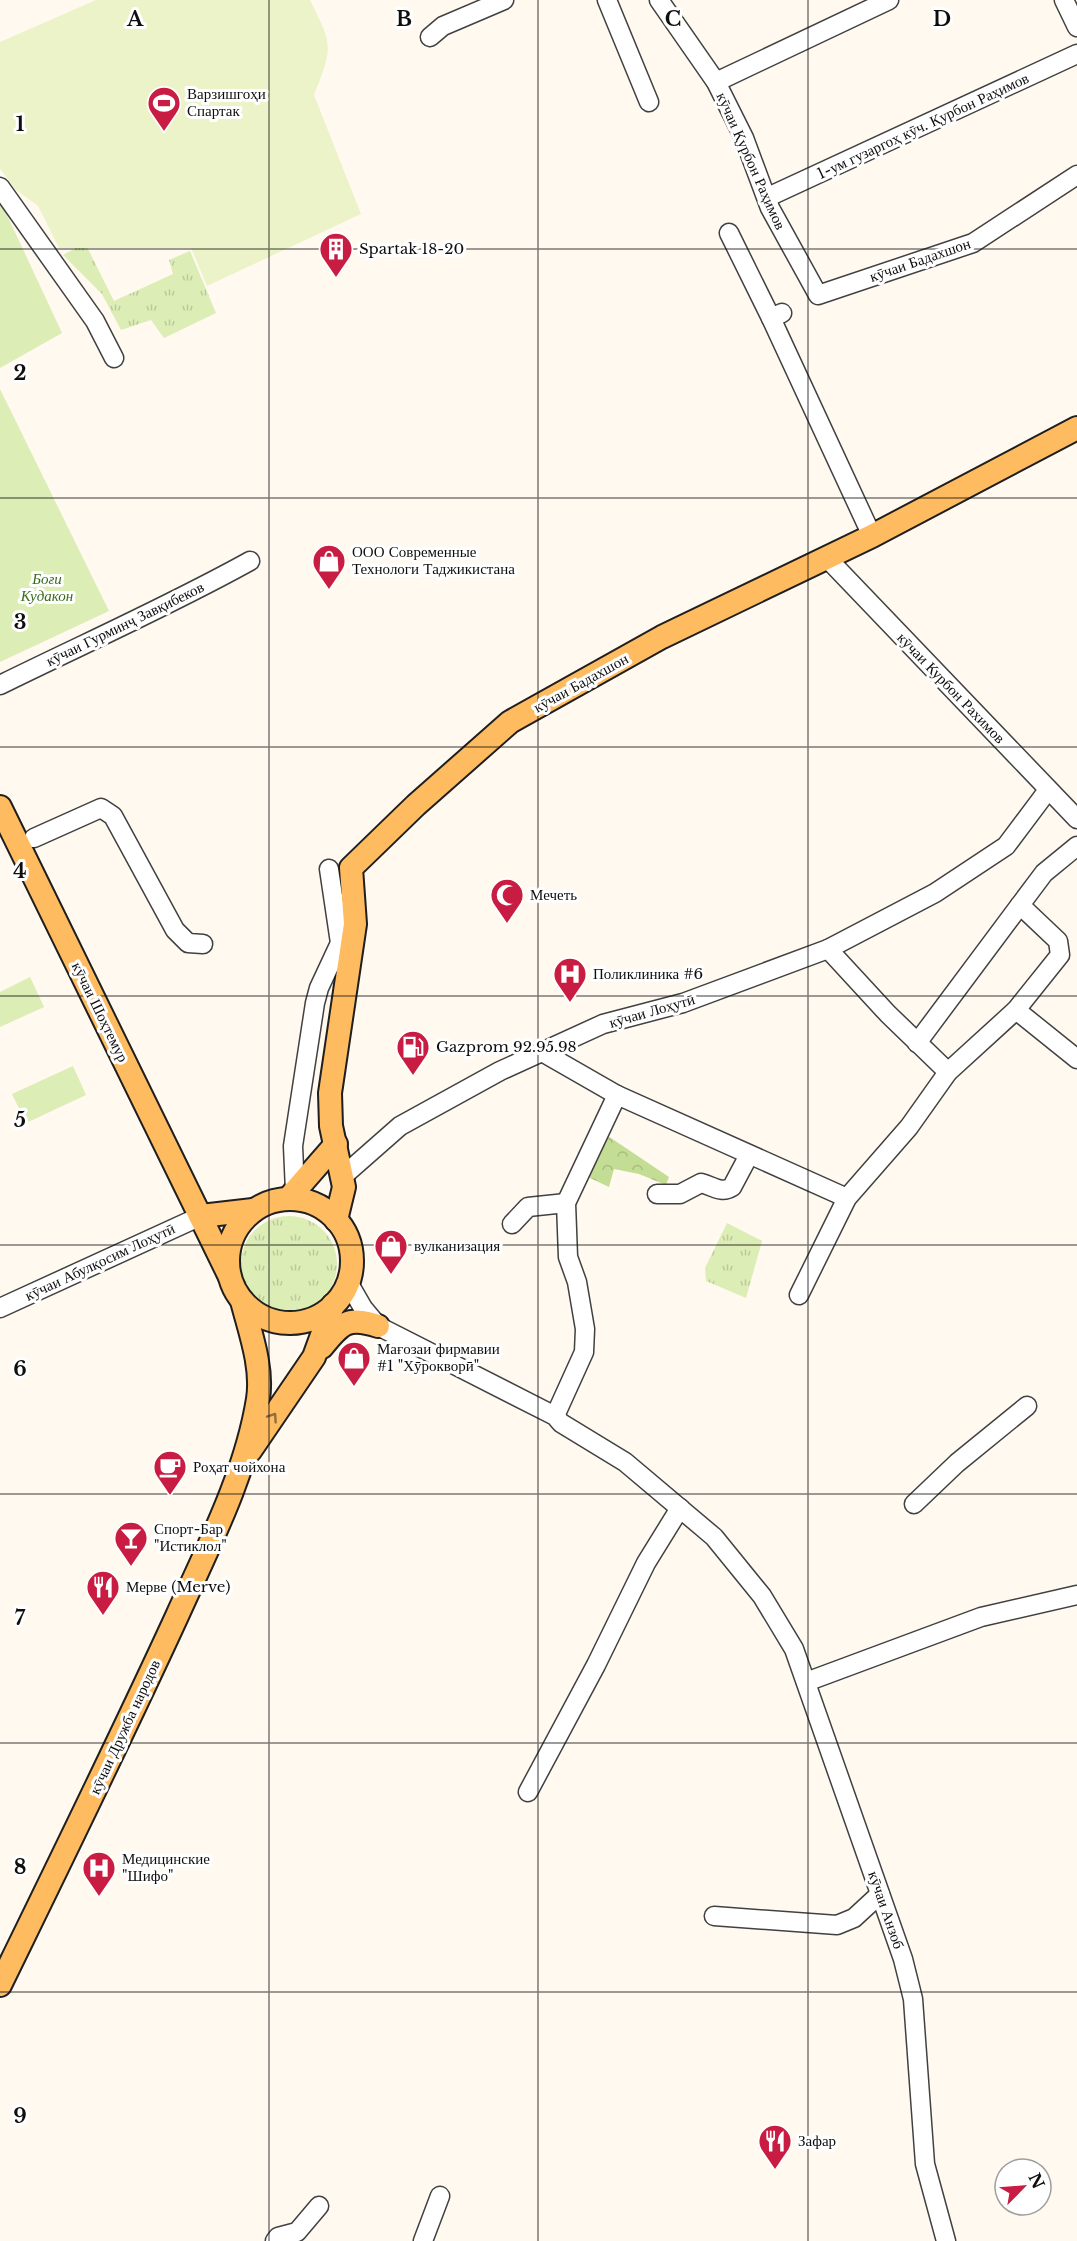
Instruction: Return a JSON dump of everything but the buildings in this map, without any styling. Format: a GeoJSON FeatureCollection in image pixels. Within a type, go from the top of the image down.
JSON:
{"type":"FeatureCollection","features":[{"type":"Feature","properties":{"kind":"main road","name":"кӯчаи Бадахшон"},"geometry":{"type":"LineString","coordinates":[[336,1220],[344,1187],[334,1135],[332,1068],[355,924],[351,868],[416,805],[510,722],[663,637],[872,536],[1077,428]]}},
{"type":"Feature","properties":{"kind":"main road","name":"кӯчаи Шоҳтемур"},"geometry":{"type":"LineString","coordinates":[[0,807],[229,1275]]}},
{"type":"Feature","properties":{"kind":"main road"},"geometry":{"type":"LineString","coordinates":[[201,1216],[253,1210],[292,1195],[334,1135]]}},
{"type":"Feature","properties":{"kind":"main road"},"geometry":{"type":"LineString","coordinates":[[292,1195],[314,1204],[336,1220],[351,1249],[352,1266],[348,1282],[333,1305],[314,1357]]}},
{"type":"Feature","properties":{"kind":"main road"},"geometry":{"type":"LineString","coordinates":[[241,1465],[258,1398],[258,1370],[242,1301],[229,1275],[227,1257],[231,1239],[240,1223],[253,1210]]}},
{"type":"Feature","properties":{"kind":"main road"},"geometry":{"type":"LineString","coordinates":[[242,1301],[262,1317],[287,1323],[312,1319],[333,1305]]}},
{"type":"Feature","properties":{"kind":"main road"},"geometry":{"type":"LineString","coordinates":[[241,1465],[314,1357],[336,1329],[349,1322],[360,1320],[378,1326]]}},
{"type":"Feature","properties":{"kind":"main road","name":"кӯчаи Дружба народов"},"geometry":{"type":"LineString","coordinates":[[0,1985],[128,1723],[203,1559],[241,1465]]}},
{"type":"Feature","properties":{"kind":"street"},"geometry":{"type":"LineString","coordinates":[[430,37],[443,26],[504,0]]}},
{"type":"Feature","properties":{"kind":"street"},"geometry":{"type":"LineString","coordinates":[[607,0],[649,102]]}},
{"type":"Feature","properties":{"kind":"street","name":"кӯчаи Қурбон Раҳимов"},"geometry":{"type":"LineString","coordinates":[[659,0],[716,82],[779,225],[818,295]]}},
{"type":"Feature","properties":{"kind":"street"},"geometry":{"type":"LineString","coordinates":[[716,82],[889,0]]}},
{"type":"Feature","properties":{"kind":"street"},"geometry":{"type":"LineString","coordinates":[[1064,0],[1077,27]]}},
{"type":"Feature","properties":{"kind":"street","name":"1-ум гузаргоҳ кӯч. Қурбон Раҳимов"},"geometry":{"type":"LineString","coordinates":[[768,197],[1077,54]]}},
{"type":"Feature","properties":{"kind":"street","name":"кӯчаи Бадахшон"},"geometry":{"type":"LineString","coordinates":[[818,295],[973,243],[1077,175]]}},
{"type":"Feature","properties":{"kind":"street"},"geometry":{"type":"LineString","coordinates":[[0,187],[95,321],[114,358]]}},
{"type":"Feature","properties":{"kind":"street"},"geometry":{"type":"LineString","coordinates":[[729,233],[777,315],[872,536]]}},
{"type":"Feature","properties":{"kind":"street","name":"кӯчаи Курбон Рахимов"},"geometry":{"type":"LineString","coordinates":[[826,557],[1077,819]]}},
{"type":"Feature","properties":{"kind":"street","name":"кӯчаи Гурминҷ Завқибеков"},"geometry":{"type":"LineString","coordinates":[[0,685],[110,630],[187,596],[250,561]]}},
{"type":"Feature","properties":{"kind":"street","name":"кӯчаи Лоҳутӣ"},"geometry":{"type":"LineString","coordinates":[[342,1177],[399,1126],[500,1071],[603,1024],[683,1003],[828,948],[935,893],[1006,846],[1047,790]]}},
{"type":"Feature","properties":{"kind":"street"},"geometry":{"type":"LineString","coordinates":[[34,838],[101,808],[106,809],[113,816],[175,930],[188,943],[196,946],[203,944]]}},
{"type":"Feature","properties":{"kind":"street"},"geometry":{"type":"LineString","coordinates":[[917,1043],[1044,873],[1077,846]]}},
{"type":"Feature","properties":{"kind":"street"},"geometry":{"type":"LineString","coordinates":[[292,1195],[293,1146],[315,1003],[319,988],[340,944],[329,869]]}},
{"type":"Feature","properties":{"kind":"street"},"geometry":{"type":"LineString","coordinates":[[799,1295],[847,1198],[909,1127],[948,1072],[1017,1010],[1060,955],[1062,949],[1058,941],[1020,905]]}},
{"type":"Feature","properties":{"kind":"street"},"geometry":{"type":"LineString","coordinates":[[828,948],[917,1043],[948,1072]]}},
{"type":"Feature","properties":{"kind":"street"},"geometry":{"type":"LineString","coordinates":[[1017,1010],[1077,1059]]}},
{"type":"Feature","properties":{"kind":"street"},"geometry":{"type":"LineString","coordinates":[[542,1052],[617,1095],[847,1198]]}},
{"type":"Feature","properties":{"kind":"street"},"geometry":{"type":"LineString","coordinates":[[555,1416],[584,1352],[585,1329],[577,1282],[568,1257],[566,1203],[617,1095]]}},
{"type":"Feature","properties":{"kind":"street"},"geometry":{"type":"LineString","coordinates":[[657,1194],[680,1194],[701,1183],[721,1191],[727,1190],[732,1187],[749,1155]]}},
{"type":"Feature","properties":{"kind":"street"},"geometry":{"type":"LineString","coordinates":[[512,1224],[528,1208],[566,1203]]}},
{"type":"Feature","properties":{"kind":"street","name":"кӯчаи Абулқосим Лоҳутӣ"},"geometry":{"type":"LineString","coordinates":[[0,1308],[201,1216]]}},
{"type":"Feature","properties":{"kind":"street"},"geometry":{"type":"LineString","coordinates":[[348,1282],[363,1308],[378,1326]]}},
{"type":"Feature","properties":{"kind":"street","name":"кӯчаи Анзоб"},"geometry":{"type":"LineString","coordinates":[[378,1326],[555,1416],[561,1423],[624,1462],[714,1537],[762,1596],[794,1649],[903,1959],[913,2000],[925,2164],[946,2241]]}},
{"type":"Feature","properties":{"kind":"street"},"geometry":{"type":"LineString","coordinates":[[914,1504],[957,1463],[1028,1406]]}},
{"type":"Feature","properties":{"kind":"street"},"geometry":{"type":"LineString","coordinates":[[528,1792],[596,1665],[646,1563],[680,1508]]}},
{"type":"Feature","properties":{"kind":"street"},"geometry":{"type":"LineString","coordinates":[[806,1682],[981,1617],[1077,1595]]}},
{"type":"Feature","properties":{"kind":"street"},"geometry":{"type":"LineString","coordinates":[[714,1916],[837,1925],[854,1918],[880,1894]]}},
{"type":"Feature","properties":{"kind":"street"},"geometry":{"type":"LineString","coordinates":[[423,2241],[440,2196]]}},
{"type":"Feature","properties":{"kind":"street"},"geometry":{"type":"LineString","coordinates":[[275,2241],[278,2237],[297,2232],[320,2206]]}},
{"type":"Feature","properties":{"kind":"green space","name":"Варзишгоҳи Спартак"},"geometry":{"type":"Polygon","coordinates":[[[96,0],[310,0],[323,28],[328,47],[325,66],[314,95],[361,214],[207,286],[191,248],[59,248],[38,206],[16,190],[0,169],[0,42],[96,0]]]}},
{"type":"Feature","properties":{"kind":"green space"},"geometry":{"type":"Polygon","coordinates":[[[0,200],[62,333],[0,368],[0,200]]]}},
{"type":"Feature","properties":{"kind":"green space"},"geometry":{"type":"Polygon","coordinates":[[[85,243],[114,301],[173,274],[169,260],[190,251],[216,313],[164,338],[151,320],[121,330],[102,294],[63,255],[85,243]]]}},
{"type":"Feature","properties":{"kind":"green space","name":"Боғи Кудакон"},"geometry":{"type":"Polygon","coordinates":[[[0,389],[109,611],[0,662],[0,389]]]}},
{"type":"Feature","properties":{"kind":"green space"},"geometry":{"type":"Polygon","coordinates":[[[30,977],[44,1007],[0,1027],[0,992],[30,977]]]}},
{"type":"Feature","properties":{"kind":"green space"},"geometry":{"type":"Polygon","coordinates":[[[73,1066],[86,1095],[26,1123],[12,1094],[73,1066]]]}},
{"type":"Feature","properties":{"kind":"green space"},"geometry":{"type":"Polygon","coordinates":[[[605,1134],[669,1177],[666,1185],[639,1174],[614,1169],[609,1187],[588,1177],[605,1134]]]}},
{"type":"Feature","properties":{"kind":"green space"},"geometry":{"type":"Polygon","coordinates":[[[289,1216],[308,1219],[323,1230],[334,1245],[337,1264],[334,1283],[323,1298],[308,1309],[289,1312],[270,1309],[255,1298],[244,1283],[241,1264],[244,1245],[255,1230],[270,1219],[289,1216]]]}},
{"type":"Feature","properties":{"kind":"green space"},"geometry":{"type":"Polygon","coordinates":[[[727,1223],[762,1241],[746,1298],[706,1281],[705,1268],[727,1223]]]}},
{"type":"Feature","properties":{"kind":"place","name":"Варзишгоҳи Спартак"},"geometry":{"type":"Point","coordinates":[164,132]}},
{"type":"Feature","properties":{"kind":"place","name":"Spartak 18-20"},"geometry":{"type":"Point","coordinates":[336,278]}},
{"type":"Feature","properties":{"kind":"place","name":"ООО Современные Технологи Таджикистана"},"geometry":{"type":"Point","coordinates":[329,590]}},
{"type":"Feature","properties":{"kind":"place","name":"Мечеть"},"geometry":{"type":"Point","coordinates":[507,924]}},
{"type":"Feature","properties":{"kind":"place","name":"Поликлиника #6"},"geometry":{"type":"Point","coordinates":[570,1003]}},
{"type":"Feature","properties":{"kind":"place","name":"Gazprom 92.95.98"},"geometry":{"type":"Point","coordinates":[413,1076]}},
{"type":"Feature","properties":{"kind":"place","name":"вулканизация"},"geometry":{"type":"Point","coordinates":[391,1275]}},
{"type":"Feature","properties":{"kind":"place","name":"Мағозаи фирмавии #1 \"Хӯрокворӣ\""},"geometry":{"type":"Point","coordinates":[354,1387]}},
{"type":"Feature","properties":{"kind":"place","name":"Роҳат чойхона"},"geometry":{"type":"Point","coordinates":[170,1496]}},
{"type":"Feature","properties":{"kind":"place","name":"Спорт-Бар \"Истиклол\""},"geometry":{"type":"Point","coordinates":[131,1567]}},
{"type":"Feature","properties":{"kind":"place","name":"Мерве (Merve)"},"geometry":{"type":"Point","coordinates":[103,1616]}},
{"type":"Feature","properties":{"kind":"place","name":"Медицинские \"Шифо\""},"geometry":{"type":"Point","coordinates":[99,1897]}},
{"type":"Feature","properties":{"kind":"place","name":"Зафар"},"geometry":{"type":"Point","coordinates":[775,2170]}}]}
